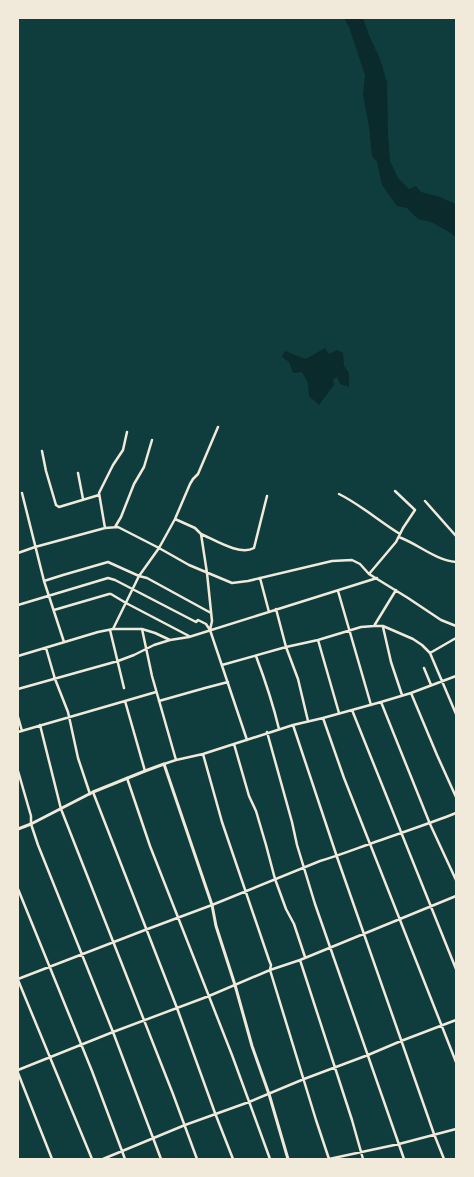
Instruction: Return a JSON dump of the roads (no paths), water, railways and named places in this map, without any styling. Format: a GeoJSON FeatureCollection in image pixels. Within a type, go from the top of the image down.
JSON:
{"type":"FeatureCollection","features":[{"type":"Feature","properties":{"kind":"street"},"geometry":{"type":"LineString","coordinates":[[124,688],[112,630],[139,576],[159,548],[175,519],[190,484],[198,474],[218,427]]}},
{"type":"Feature","properties":{"kind":"street"},"geometry":{"type":"LineString","coordinates":[[105,528],[99,495],[112,464],[123,450],[126,432]]}},
{"type":"Feature","properties":{"kind":"street"},"geometry":{"type":"LineString","coordinates":[[115,527],[134,484],[142,471],[152,440]]}},
{"type":"Feature","properties":{"kind":"street"},"geometry":{"type":"LineString","coordinates":[[42,452],[56,505],[59,506],[99,495]]}},
{"type":"Feature","properties":{"kind":"street"},"geometry":{"type":"LineString","coordinates":[[78,473],[83,500]]}},
{"type":"Feature","properties":{"kind":"street"},"geometry":{"type":"LineString","coordinates":[[369,574],[391,550],[415,510],[395,492]]}},
{"type":"Feature","properties":{"kind":"street"},"geometry":{"type":"LineString","coordinates":[[22,493],[44,581],[64,642]]}},
{"type":"Feature","properties":{"kind":"street"},"geometry":{"type":"LineString","coordinates":[[339,494],[400,534]]}},
{"type":"Feature","properties":{"kind":"street"},"geometry":{"type":"LineString","coordinates":[[175,519],[194,528],[201,534],[229,547],[251,550],[254,548],[267,496]]}},
{"type":"Feature","properties":{"kind":"street"},"geometry":{"type":"LineString","coordinates":[[425,501],[456,536]]}},
{"type":"Feature","properties":{"kind":"street"},"geometry":{"type":"LineString","coordinates":[[18,553],[105,528],[118,527],[189,565],[232,583],[248,581],[332,561],[352,560],[360,564],[369,574],[441,620],[456,626]]}},
{"type":"Feature","properties":{"kind":"street"},"geometry":{"type":"LineString","coordinates":[[201,534],[212,621],[210,630]]}},
{"type":"Feature","properties":{"kind":"street"},"geometry":{"type":"LineString","coordinates":[[399,537],[428,552],[456,562]]}},
{"type":"Feature","properties":{"kind":"street"},"geometry":{"type":"LineString","coordinates":[[44,581],[108,562],[153,582],[211,613]]}},
{"type":"Feature","properties":{"kind":"street"},"geometry":{"type":"LineString","coordinates":[[18,605],[108,578],[115,580],[196,622],[198,620],[206,624],[210,630],[247,740]]}},
{"type":"Feature","properties":{"kind":"street"},"geometry":{"type":"LineString","coordinates":[[260,578],[269,612]]}},
{"type":"Feature","properties":{"kind":"street"},"geometry":{"type":"LineString","coordinates":[[18,689],[118,661],[170,640],[190,637],[377,578]]}},
{"type":"Feature","properties":{"kind":"street"},"geometry":{"type":"LineString","coordinates":[[374,626],[396,590]]}},
{"type":"Feature","properties":{"kind":"street"},"geometry":{"type":"LineString","coordinates":[[338,591],[371,705]]}},
{"type":"Feature","properties":{"kind":"street"},"geometry":{"type":"LineString","coordinates":[[54,610],[109,594],[114,595],[190,637]]}},
{"type":"Feature","properties":{"kind":"street"},"geometry":{"type":"LineString","coordinates":[[276,609],[286,647],[298,679],[308,721]]}},
{"type":"Feature","properties":{"kind":"street"},"geometry":{"type":"LineString","coordinates":[[222,665],[286,647],[318,640],[361,627],[383,626],[414,639],[430,653],[456,714]]}},
{"type":"Feature","properties":{"kind":"street"},"geometry":{"type":"LineString","coordinates":[[383,626],[391,662],[402,695]]}},
{"type":"Feature","properties":{"kind":"street"},"geometry":{"type":"LineString","coordinates":[[142,629],[152,676],[176,760]]}},
{"type":"Feature","properties":{"kind":"street"},"geometry":{"type":"LineString","coordinates":[[18,656],[98,632],[112,630],[142,629],[170,640]]}},
{"type":"Feature","properties":{"kind":"street"},"geometry":{"type":"LineString","coordinates":[[430,653],[456,638]]}},
{"type":"Feature","properties":{"kind":"street"},"geometry":{"type":"LineString","coordinates":[[318,640],[340,713]]}},
{"type":"Feature","properties":{"kind":"street"},"geometry":{"type":"LineString","coordinates":[[46,648],[55,679],[69,717],[78,758],[146,930],[233,1159]]}},
{"type":"Feature","properties":{"kind":"street"},"geometry":{"type":"LineString","coordinates":[[256,656],[275,710],[279,729]]}},
{"type":"Feature","properties":{"kind":"street"},"geometry":{"type":"LineString","coordinates":[[424,668],[431,686]]}},
{"type":"Feature","properties":{"kind":"street"},"geometry":{"type":"LineString","coordinates":[[18,829],[92,793],[164,764],[203,754],[293,724],[323,718],[411,693],[456,676]]}},
{"type":"Feature","properties":{"kind":"street"},"geometry":{"type":"LineString","coordinates":[[159,701],[228,682]]}},
{"type":"Feature","properties":{"kind":"street"},"geometry":{"type":"LineString","coordinates":[[18,732],[157,692]]}},
{"type":"Feature","properties":{"kind":"street"},"geometry":{"type":"LineString","coordinates":[[411,693],[456,797]]}},
{"type":"Feature","properties":{"kind":"street"},"geometry":{"type":"LineString","coordinates":[[125,701],[145,771]]}},
{"type":"Feature","properties":{"kind":"street"},"geometry":{"type":"LineString","coordinates":[[381,702],[430,824],[456,880]]}},
{"type":"Feature","properties":{"kind":"street"},"geometry":{"type":"LineString","coordinates":[[352,710],[375,770],[432,906],[456,969]]}},
{"type":"Feature","properties":{"kind":"street"},"geometry":{"type":"LineString","coordinates":[[18,717],[22,731]]}},
{"type":"Feature","properties":{"kind":"street"},"geometry":{"type":"LineString","coordinates":[[323,718],[344,778],[456,1062]]}},
{"type":"Feature","properties":{"kind":"street"},"geometry":{"type":"LineString","coordinates":[[293,724],[336,857],[444,1159]]}},
{"type":"Feature","properties":{"kind":"street"},"geometry":{"type":"LineString","coordinates":[[40,725],[61,808],[197,1159]]}},
{"type":"Feature","properties":{"kind":"street"},"geometry":{"type":"LineString","coordinates":[[267,732],[304,868],[404,1159]]}},
{"type":"Feature","properties":{"kind":"street"},"geometry":{"type":"LineString","coordinates":[[234,744],[248,796],[256,811],[275,879],[286,909],[294,924],[305,958]]}},
{"type":"Feature","properties":{"kind":"street"},"geometry":{"type":"LineString","coordinates":[[203,754],[222,822],[271,965],[270,970],[286,1025],[329,1159],[399,1144],[456,1129]]}},
{"type":"Feature","properties":{"kind":"street"},"geometry":{"type":"LineString","coordinates":[[164,764],[212,906],[216,926],[235,985],[252,1046],[288,1159]]}},
{"type":"Feature","properties":{"kind":"street"},"geometry":{"type":"LineString","coordinates":[[18,771],[32,816],[31,824],[38,845],[113,1032],[161,1159]]}},
{"type":"Feature","properties":{"kind":"street"},"geometry":{"type":"LineString","coordinates":[[128,778],[150,846],[232,1055],[270,1159]]}},
{"type":"Feature","properties":{"kind":"street"},"geometry":{"type":"LineString","coordinates":[[92,1159],[49,1058],[18,979],[212,906],[320,861],[336,857],[456,814]]}},
{"type":"Feature","properties":{"kind":"street"},"geometry":{"type":"LineString","coordinates":[[18,889],[125,1159]]}},
{"type":"Feature","properties":{"kind":"street"},"geometry":{"type":"LineString","coordinates":[[52,1159],[18,1071],[113,1032],[209,996],[270,970],[300,960],[456,896]]}},
{"type":"Feature","properties":{"kind":"street"},"geometry":{"type":"LineString","coordinates":[[300,960],[352,1120],[363,1159]]}},
{"type":"Feature","properties":{"kind":"street"},"geometry":{"type":"LineString","coordinates":[[103,1159],[215,1113],[249,1102],[456,1020]]}},
{"type":"Feature","properties":{"kind":"water"},"geometry":{"type":"Polygon","coordinates":[[[344,18],[363,18],[380,59],[387,82],[390,161],[398,178],[409,189],[416,186],[421,192],[437,196],[456,204],[456,237],[431,222],[418,219],[407,208],[397,206],[382,185],[377,162],[372,156],[369,126],[363,95],[365,75],[349,27],[344,18]]]}},
{"type":"Feature","properties":{"kind":"water"},"geometry":{"type":"Polygon","coordinates":[[[325,348],[329,354],[337,350],[343,353],[344,366],[349,373],[349,387],[340,384],[337,377],[333,379],[334,385],[319,405],[309,396],[308,383],[302,372],[293,373],[289,362],[282,357],[285,351],[306,359],[325,348]]]}}]}
